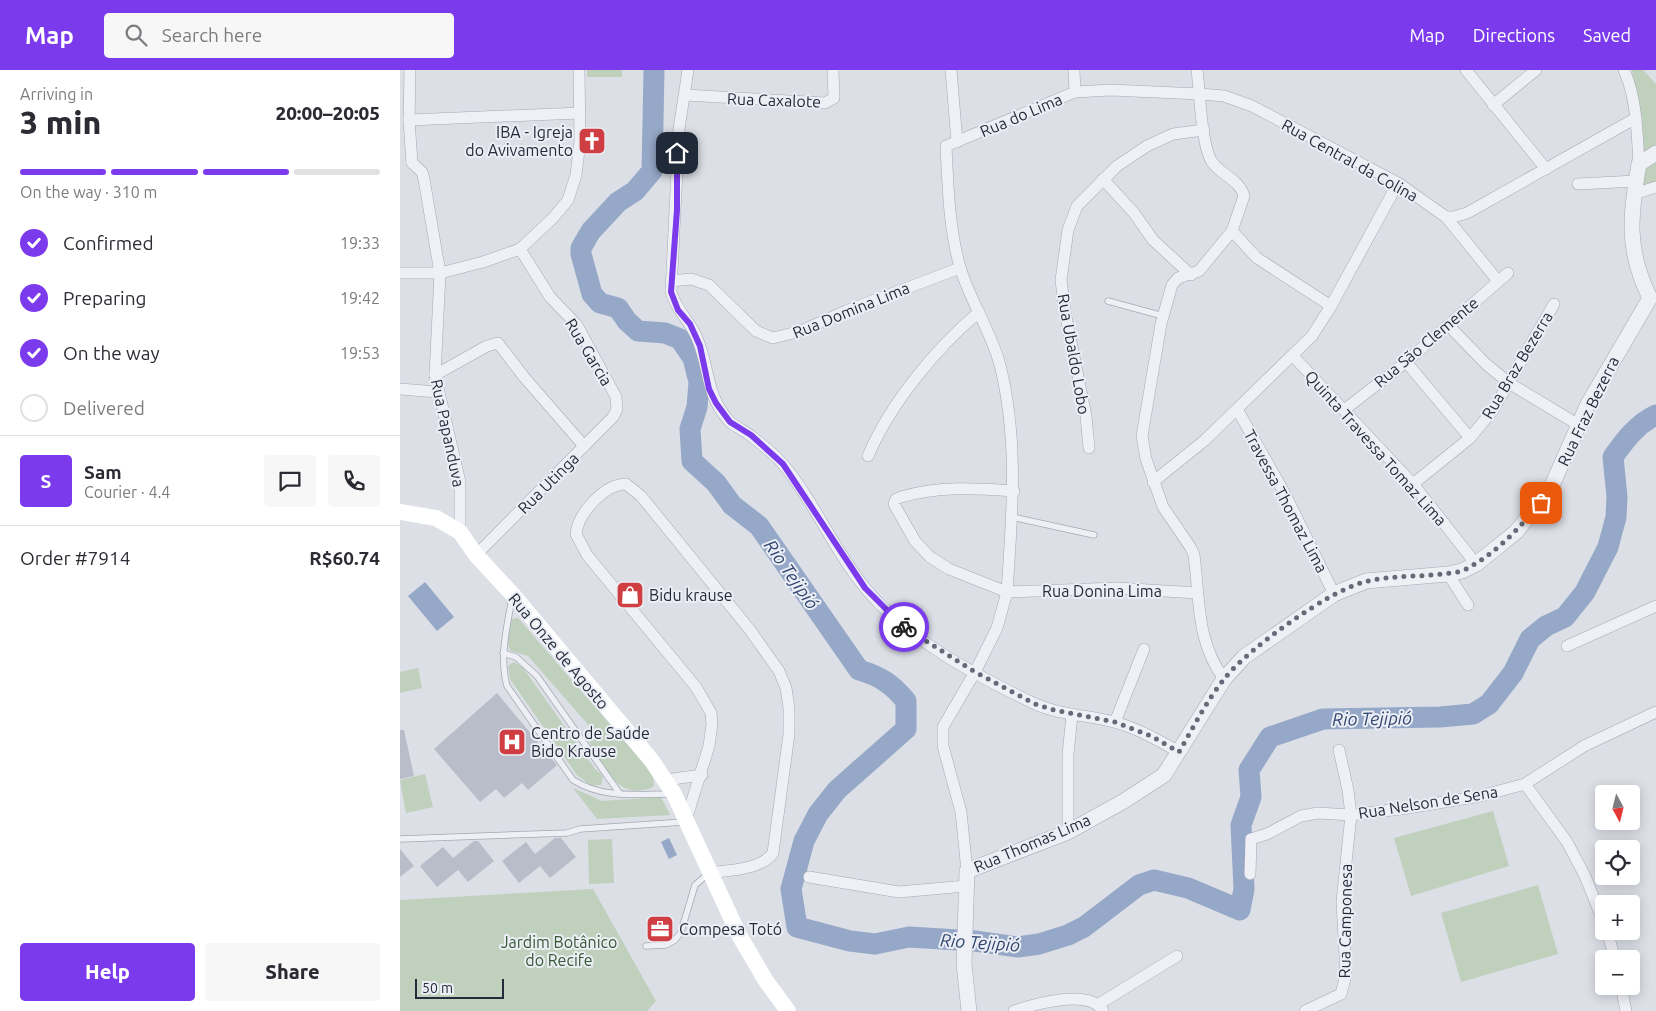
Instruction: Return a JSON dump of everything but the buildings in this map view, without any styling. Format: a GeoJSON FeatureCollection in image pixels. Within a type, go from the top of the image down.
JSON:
{"type":"FeatureCollection","features":[{"type":"Feature","properties":{"kind":"main road","name":"Rua Onze de Agosto"},"geometry":{"type":"LineString","coordinates":[[400,512],[436,518],[460,532],[476,556],[512,595],[669,787],[739,935],[766,981],[788,1011]]}},
{"type":"Feature","properties":{"kind":"street"},"geometry":{"type":"LineString","coordinates":[[400,163],[412,164],[409,120],[410,70]]}},
{"type":"Feature","properties":{"kind":"street"},"geometry":{"type":"LineString","coordinates":[[400,273],[440,273],[484,262],[520,249],[538,234],[568,200],[576,175],[580,113],[579,70]]}},
{"type":"Feature","properties":{"kind":"street"},"geometry":{"type":"LineString","coordinates":[[688,70],[677,153],[676,228],[671,281],[674,301],[696,335],[709,389],[716,403],[726,416],[783,464],[865,588],[885,610],[913,634],[975,672],[1035,704],[1072,714],[1115,722],[1151,736],[1179,752]]}},
{"type":"Feature","properties":{"kind":"street","name":"Rua Caxalote"},"geometry":{"type":"LineString","coordinates":[[685,95],[825,103],[834,98],[833,70]]}},
{"type":"Feature","properties":{"kind":"street"},"geometry":{"type":"LineString","coordinates":[[951,70],[951,210],[960,268],[1000,366],[1013,448],[1014,491],[1007,592],[997,628],[975,672],[945,719],[942,735],[946,761],[961,812],[967,871],[964,964],[969,1011]]}},
{"type":"Feature","properties":{"kind":"street","name":"Rua do Lima"},"geometry":{"type":"LineString","coordinates":[[952,144],[1075,92],[1074,70]]}},
{"type":"Feature","properties":{"kind":"street"},"geometry":{"type":"LineString","coordinates":[[1197,70],[1204,130],[1212,162],[1243,192],[1243,201],[1232,231],[1199,271],[1178,278],[1172,285],[1163,316],[1142,436],[1153,482],[1166,514],[1191,548],[1195,564],[1202,635],[1213,664],[1224,679]]}},
{"type":"Feature","properties":{"kind":"street"},"geometry":{"type":"LineString","coordinates":[[1466,70],[1492,105],[1546,169]]}},
{"type":"Feature","properties":{"kind":"street"},"geometry":{"type":"LineString","coordinates":[[1492,105],[1536,70]]}},
{"type":"Feature","properties":{"kind":"street"},"geometry":{"type":"LineString","coordinates":[[1624,70],[1632,94],[1636,118],[1639,164],[1631,236],[1634,256],[1653,301]]}},
{"type":"Feature","properties":{"kind":"street","name":"Rua Central da Colina"},"geometry":{"type":"LineString","coordinates":[[1075,92],[1111,90],[1200,94],[1224,96],[1252,106],[1398,183],[1446,216],[1498,282]]}},
{"type":"Feature","properties":{"kind":"street"},"geometry":{"type":"LineString","coordinates":[[409,120],[580,113]]}},
{"type":"Feature","properties":{"kind":"street"},"geometry":{"type":"LineString","coordinates":[[1446,216],[1453,218],[1467,213],[1636,118]]}},
{"type":"Feature","properties":{"kind":"street","name":"Rua Ubaldo Lobo"},"geometry":{"type":"LineString","coordinates":[[1089,448],[1086,416],[1065,312],[1061,280],[1065,245],[1077,206],[1102,179],[1147,146],[1173,134],[1204,130]]}},
{"type":"Feature","properties":{"kind":"street"},"geometry":{"type":"LineString","coordinates":[[1639,164],[1656,153]]}},
{"type":"Feature","properties":{"kind":"street","name":"Rua Papanduva"},"geometry":{"type":"LineString","coordinates":[[412,164],[422,172],[440,273],[435,376],[437,392],[460,482],[460,532]]}},
{"type":"Feature","properties":{"kind":"street"},"geometry":{"type":"LineString","coordinates":[[1102,179],[1134,213],[1153,240],[1191,275]]}},
{"type":"Feature","properties":{"kind":"street"},"geometry":{"type":"LineString","coordinates":[[1153,482],[1190,453],[1312,336],[1331,306],[1398,183]]}},
{"type":"Feature","properties":{"kind":"street"},"geometry":{"type":"LineString","coordinates":[[1578,184],[1656,187]]}},
{"type":"Feature","properties":{"kind":"street"},"geometry":{"type":"LineString","coordinates":[[1232,231],[1257,258],[1331,306]]}},
{"type":"Feature","properties":{"kind":"street","name":"Rua Garcia"},"geometry":{"type":"LineString","coordinates":[[520,249],[550,297],[578,325],[616,397],[617,410]]}},
{"type":"Feature","properties":{"kind":"street","name":"Rua Domina Lima"},"geometry":{"type":"LineString","coordinates":[[671,281],[691,279],[709,285],[756,330],[772,338],[801,331],[846,311],[960,268]]}},
{"type":"Feature","properties":{"kind":"street","name":"Rua São Clemente"},"geometry":{"type":"LineString","coordinates":[[1344,410],[1406,362],[1508,273]]}},
{"type":"Feature","properties":{"kind":"street","name":"Rua Fraz Bezerra"},"geometry":{"type":"LineString","coordinates":[[1334,594],[1366,581],[1448,574],[1476,564],[1516,532],[1550,490],[1577,424],[1610,364],[1653,301]]}},
{"type":"Feature","properties":{"kind":"street","name":"Rua Braz Bezerra"},"geometry":{"type":"LineString","coordinates":[[1413,484],[1470,438],[1493,410],[1554,304]]}},
{"type":"Feature","properties":{"kind":"street"},"geometry":{"type":"LineString","coordinates":[[868,456],[884,424],[914,382],[965,324],[979,312]]}},
{"type":"Feature","properties":{"kind":"street"},"geometry":{"type":"LineString","coordinates":[[1449,326],[1486,364],[1510,383],[1577,424]]}},
{"type":"Feature","properties":{"kind":"street"},"geometry":{"type":"LineString","coordinates":[[435,376],[487,346],[498,344],[584,446]]}},
{"type":"Feature","properties":{"kind":"street","name":"Quinta Travessa Tomaz Lima"},"geometry":{"type":"LineString","coordinates":[[1293,356],[1413,484],[1476,564]]}},
{"type":"Feature","properties":{"kind":"street"},"geometry":{"type":"LineString","coordinates":[[1406,362],[1470,438]]}},
{"type":"Feature","properties":{"kind":"street"},"geometry":{"type":"LineString","coordinates":[[400,389],[437,392]]}},
{"type":"Feature","properties":{"kind":"street","name":"Travessa Thomaz Lima"},"geometry":{"type":"LineString","coordinates":[[1237,409],[1285,494],[1334,594]]}},
{"type":"Feature","properties":{"kind":"street","name":"Rua Utinga"},"geometry":{"type":"LineString","coordinates":[[476,556],[617,410]]}},
{"type":"Feature","properties":{"kind":"street"},"geometry":{"type":"LineString","coordinates":[[686,821],[702,775],[712,735],[711,713],[707,702],[587,555],[576,534],[579,522],[606,489],[616,484],[626,484],[634,488],[750,630],[779,670],[786,688],[789,708],[789,734],[773,853],[768,860],[760,864],[709,873]]}},
{"type":"Feature","properties":{"kind":"street"},"geometry":{"type":"LineString","coordinates":[[1007,592],[958,573],[930,557],[915,541],[894,501],[933,491],[960,488],[1014,491]]}},
{"type":"Feature","properties":{"kind":"street"},"geometry":{"type":"LineString","coordinates":[[1448,574],[1468,605]]}},
{"type":"Feature","properties":{"kind":"street","name":"Rua Donina Lima"},"geometry":{"type":"LineString","coordinates":[[1007,592],[1116,588],[1197,593]]}},
{"type":"Feature","properties":{"kind":"street","name":"Rua Thomas Lima"},"geometry":{"type":"LineString","coordinates":[[967,871],[1068,832],[1124,801],[1164,774],[1224,679],[1244,657],[1334,594]]}},
{"type":"Feature","properties":{"kind":"street"},"geometry":{"type":"LineString","coordinates":[[1566,646],[1656,606]]}},
{"type":"Feature","properties":{"kind":"street"},"geometry":{"type":"LineString","coordinates":[[1115,722],[1144,649]]}},
{"type":"Feature","properties":{"kind":"street","name":"Rua Nelson de Sena"},"geometry":{"type":"LineString","coordinates":[[1250,874],[1251,839],[1267,834],[1301,816],[1318,813],[1351,814],[1480,796],[1525,784],[1584,746],[1656,712]]}},
{"type":"Feature","properties":{"kind":"street"},"geometry":{"type":"LineString","coordinates":[[1068,832],[1068,755],[1072,714]]}},
{"type":"Feature","properties":{"kind":"street","name":"Rua Camponesa"},"geometry":{"type":"LineString","coordinates":[[1305,1011],[1340,994],[1344,984],[1346,955],[1342,901],[1351,814],[1339,750]]}},
{"type":"Feature","properties":{"kind":"street"},"geometry":{"type":"LineString","coordinates":[[669,787],[702,775]]}},
{"type":"Feature","properties":{"kind":"street"},"geometry":{"type":"LineString","coordinates":[[1525,784],[1567,842],[1585,876],[1595,901]]}},
{"type":"Feature","properties":{"kind":"street","name":"Rua Thomas Lima"},"geometry":{"type":"LineString","coordinates":[[809,877],[898,892],[966,886]]}},
{"type":"Feature","properties":{"kind":"street"},"geometry":{"type":"LineString","coordinates":[[1014,1011],[1031,1006],[1077,999],[1092,1001],[1101,1008],[1177,956]]}},
{"type":"Feature","properties":{"kind":"street"},"geometry":{"type":"LineString","coordinates":[[1623,995],[1626,1011]]}},
{"type":"Feature","properties":{"kind":"lane"},"geometry":{"type":"LineString","coordinates":[[1108,301],[1163,316]]}},
{"type":"Feature","properties":{"kind":"lane"},"geometry":{"type":"LineString","coordinates":[[1012,517],[1094,535]]}},
{"type":"Feature","properties":{"kind":"lane"},"geometry":{"type":"LineString","coordinates":[[512,595],[503,653],[503,672],[507,686],[573,780],[598,792],[620,794],[669,787]]}},
{"type":"Feature","properties":{"kind":"lane"},"geometry":{"type":"LineString","coordinates":[[503,653],[516,657],[537,676],[620,794]]}},
{"type":"Feature","properties":{"kind":"lane"},"geometry":{"type":"LineString","coordinates":[[400,838],[567,833],[580,829],[686,821]]}},
{"type":"Feature","properties":{"kind":"lane"},"geometry":{"type":"LineString","coordinates":[[646,946],[666,945],[675,940],[681,932],[695,885],[709,873]]}},
{"type":"Feature","properties":{"kind":"green space"},"geometry":{"type":"Polygon","coordinates":[[[587,70],[622,70],[622,77],[587,77],[587,70]]]}},
{"type":"Feature","properties":{"kind":"green space"},"geometry":{"type":"Polygon","coordinates":[[[1632,70],[1643,70],[1656,84],[1656,146],[1643,154],[1632,70]]]}},
{"type":"Feature","properties":{"kind":"green space"},"geometry":{"type":"Polygon","coordinates":[[[1656,160],[1656,184],[1638,190],[1641,172],[1656,160]]]}},
{"type":"Feature","properties":{"kind":"green space"},"geometry":{"type":"Polygon","coordinates":[[[518,618],[646,766],[653,777],[654,786],[643,790],[627,789],[618,783],[606,770],[595,754],[588,738],[587,732],[591,728],[528,656],[511,651],[509,648],[508,640],[512,619],[518,618]]]}},
{"type":"Feature","properties":{"kind":"green space"},"geometry":{"type":"Polygon","coordinates":[[[514,662],[523,668],[595,769],[603,776],[601,785],[590,785],[577,775],[510,679],[508,666],[514,662]]]}},
{"type":"Feature","properties":{"kind":"green space"},"geometry":{"type":"Polygon","coordinates":[[[418,668],[422,688],[400,693],[400,672],[418,668]]]}},
{"type":"Feature","properties":{"kind":"green space"},"geometry":{"type":"Polygon","coordinates":[[[425,774],[433,807],[406,813],[400,780],[425,774]]]}},
{"type":"Feature","properties":{"kind":"green space"},"geometry":{"type":"Polygon","coordinates":[[[573,788],[602,801],[661,797],[670,815],[597,819],[573,788]]]}},
{"type":"Feature","properties":{"kind":"green space"},"geometry":{"type":"Polygon","coordinates":[[[1493,811],[1509,866],[1411,896],[1394,838],[1493,811]]]}},
{"type":"Feature","properties":{"kind":"green space"},"geometry":{"type":"Polygon","coordinates":[[[612,839],[614,883],[589,884],[588,840],[612,839]]]}},
{"type":"Feature","properties":{"kind":"green space"},"geometry":{"type":"Polygon","coordinates":[[[1538,885],[1558,954],[1461,982],[1441,913],[1538,885]]]}},
{"type":"Feature","properties":{"kind":"green space","name":"Jardim Botânico do Recife"},"geometry":{"type":"Polygon","coordinates":[[[593,889],[656,1001],[647,1011],[400,1011],[400,900],[593,889]]]}},
{"type":"Feature","properties":{"kind":"water"},"geometry":{"type":"Polygon","coordinates":[[[425,582],[454,617],[437,631],[408,596],[425,582]]]}},
{"type":"Feature","properties":{"kind":"water"},"geometry":{"type":"Polygon","coordinates":[[[669,838],[677,855],[669,859],[661,842],[669,838]]]}},
{"type":"Feature","properties":{"kind":"waterway","name":"Rio Tejipió"},"geometry":{"type":"LineString","coordinates":[[654,70],[652,171],[635,191],[618,202],[591,231],[581,248],[592,294],[600,303],[618,308],[627,321],[638,331],[665,333],[680,339],[693,358],[699,382],[697,407],[690,429],[692,461],[716,483],[732,505],[759,526],[859,670],[885,681],[906,701],[906,729],[837,790],[818,814],[804,841],[791,889],[797,927],[850,941],[875,944],[909,937],[975,941],[1018,947],[1039,944],[1068,935],[1084,927],[1139,885],[1154,880],[1188,888],[1240,910],[1244,889],[1241,825],[1251,797],[1249,770],[1270,737],[1323,719],[1440,717],[1473,714],[1489,704],[1513,673],[1530,639],[1546,626],[1565,617],[1585,592],[1608,547],[1616,517],[1617,497],[1613,457],[1637,428],[1656,415]]}},
{"type":"Feature","properties":{"kind":"way so far"},"geometry":{"type":"LineString","coordinates":[[904,627],[975,672],[1035,704],[1054,710],[1115,722],[1151,736],[1179,752],[1224,679],[1244,657],[1266,640],[1334,594],[1354,585],[1366,581],[1414,578],[1462,571],[1476,564],[1516,532],[1541,503]]}},
{"type":"Feature","properties":{"kind":"place","name":"IBA - Igreja do Avivamento"},"geometry":{"type":"Point","coordinates":[592,141]}},
{"type":"Feature","properties":{"kind":"place","name":"Bidu krause"},"geometry":{"type":"Point","coordinates":[630,595]}},
{"type":"Feature","properties":{"kind":"place","name":"Centro de Saúde Bido Krause"},"geometry":{"type":"Point","coordinates":[512,742]}},
{"type":"Feature","properties":{"kind":"place","name":"Compesa Totó"},"geometry":{"type":"Point","coordinates":[660,929]}},
{"type":"Feature","properties":{"kind":"route"},"geometry":{"type":"LineString","coordinates":[[677,153],[678,192],[671,292],[678,310],[690,324],[696,335],[704,360],[709,389],[716,403],[730,422],[751,435],[783,464],[824,523],[865,588],[904,627]]}}]}
